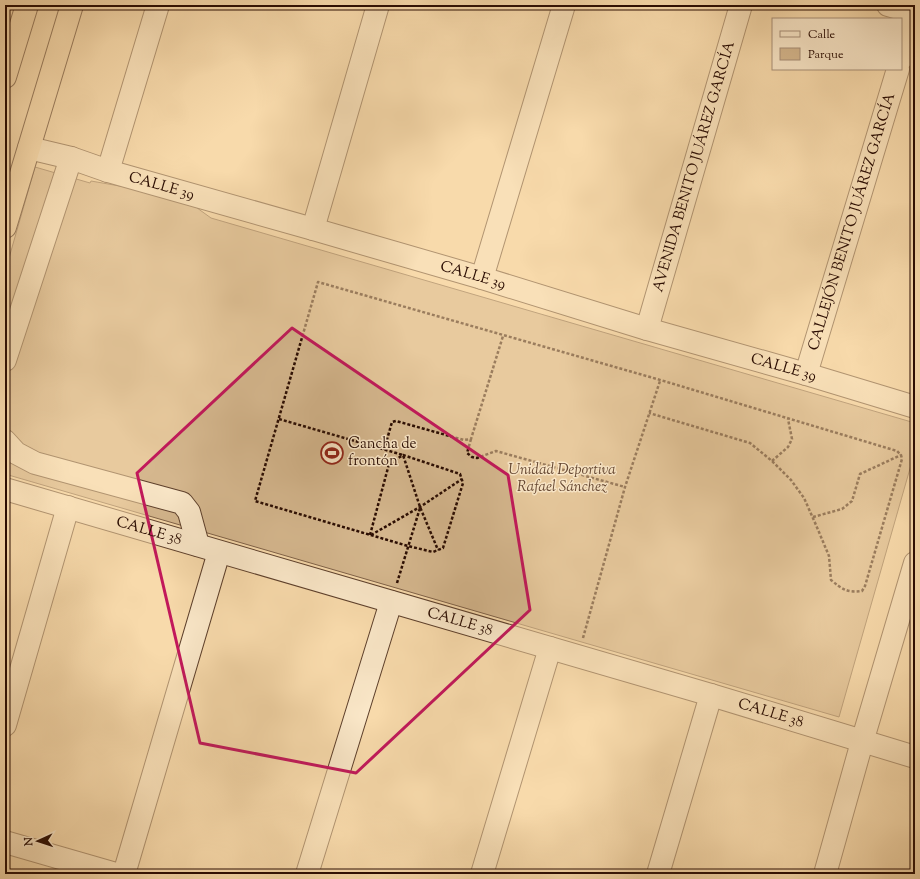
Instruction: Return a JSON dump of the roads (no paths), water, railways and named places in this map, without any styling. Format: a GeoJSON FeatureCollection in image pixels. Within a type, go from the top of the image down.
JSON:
{"type":"FeatureCollection","features":[{"type":"Feature","properties":{"kind":"highway"},"geometry":{"type":"LineString","coordinates":[[5,77],[27,5]]}},
{"type":"Feature","properties":{"kind":"highway"},"geometry":{"type":"LineString","coordinates":[[5,227],[72,5]]}},
{"type":"Feature","properties":{"kind":"street"},"geometry":{"type":"LineString","coordinates":[[108,171],[158,5]]}},
{"type":"Feature","properties":{"kind":"street"},"geometry":{"type":"LineString","coordinates":[[313,229],[378,5]]}},
{"type":"Feature","properties":{"kind":"street"},"geometry":{"type":"LineString","coordinates":[[482,278],[564,5]]}},
{"type":"Feature","properties":{"kind":"street","name":"AVENIDA BENITO JUÁREZ GARCÍA"},"geometry":{"type":"LineString","coordinates":[[647,329],[741,5]]}},
{"type":"Feature","properties":{"kind":"street"},"geometry":{"type":"LineString","coordinates":[[888,5],[915,13],[902,56]]}},
{"type":"Feature","properties":{"kind":"street","name":"CALLEJÓN BENITO JUÁREZ GARCÍA"},"geometry":{"type":"LineString","coordinates":[[806,374],[898,70]]}},
{"type":"Feature","properties":{"kind":"street","name":"CALLE 39"},"geometry":{"type":"LineString","coordinates":[[29,148],[71,158],[108,171],[482,278],[647,329],[915,406]]}},
{"type":"Feature","properties":{"kind":"street"},"geometry":{"type":"LineString","coordinates":[[5,360],[71,158]]}},
{"type":"Feature","properties":{"kind":"street"},"geometry":{"type":"LineString","coordinates":[[5,441],[16,453],[35,463],[182,503],[189,512],[198,545]]}},
{"type":"Feature","properties":{"kind":"street","name":"CALLE 38"},"geometry":{"type":"LineString","coordinates":[[5,489],[711,695],[915,757]]}},
{"type":"Feature","properties":{"kind":"street"},"geometry":{"type":"LineString","coordinates":[[5,725],[68,507]]}},
{"type":"Feature","properties":{"kind":"street"},"geometry":{"type":"LineString","coordinates":[[124,874],[219,552]]}},
{"type":"Feature","properties":{"kind":"street"},"geometry":{"type":"LineString","coordinates":[[825,874],[915,562]]}},
{"type":"Feature","properties":{"kind":"street"},"geometry":{"type":"LineString","coordinates":[[308,874],[391,602]]}},
{"type":"Feature","properties":{"kind":"street"},"geometry":{"type":"LineString","coordinates":[[482,874],[550,648]]}},
{"type":"Feature","properties":{"kind":"street"},"geometry":{"type":"LineString","coordinates":[[658,874],[711,695]]}},
{"type":"Feature","properties":{"kind":"street"},"geometry":{"type":"LineString","coordinates":[[5,842],[116,874]]}},
{"type":"Feature","properties":{"kind":"place","name":"Cancha de frontón"},"geometry":{"type":"Point","coordinates":[332,453]}},
{"type":"Feature","properties":{"kind":"park label","name":"Unidad Deportiva Rafael Sánchez"},"geometry":{"type":"Point","coordinates":[562,478]}}]}
